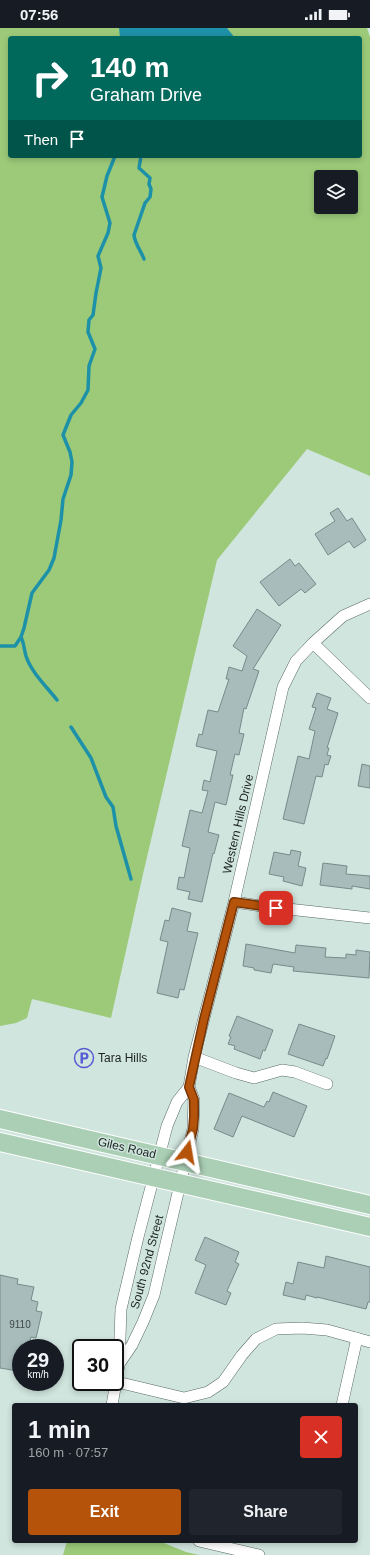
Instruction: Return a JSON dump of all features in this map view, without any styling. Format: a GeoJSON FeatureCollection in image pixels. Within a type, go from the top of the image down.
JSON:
{"type":"FeatureCollection","features":[{"type":"Feature","properties":{"kind":"main road","name":"Giles Road"},"geometry":{"type":"LineString","coordinates":[[0,1119],[370,1205]]}},
{"type":"Feature","properties":{"kind":"main road","name":"Giles Road"},"geometry":{"type":"LineString","coordinates":[[0,1142],[370,1227]]}},
{"type":"Feature","properties":{"kind":"street","name":"Western Hills Drive"},"geometry":{"type":"LineString","coordinates":[[154,1177],[158,1156],[167,1126],[177,1102],[189,1087],[194,1058],[234,902],[283,687],[296,661],[344,616],[370,604]]}},
{"type":"Feature","properties":{"kind":"street"},"geometry":{"type":"LineString","coordinates":[[314,644],[370,698]]}},
{"type":"Feature","properties":{"kind":"street"},"geometry":{"type":"LineString","coordinates":[[234,902],[370,918]]}},
{"type":"Feature","properties":{"kind":"street"},"geometry":{"type":"LineString","coordinates":[[194,1058],[254,1078],[282,1070],[295,1072],[327,1084]]}},
{"type":"Feature","properties":{"kind":"street","name":"Western Hills Drive"},"geometry":{"type":"LineString","coordinates":[[180,1183],[193,1129],[194,1100],[189,1087]]}},
{"type":"Feature","properties":{"kind":"street","name":"South 92nd Street"},"geometry":{"type":"LineString","coordinates":[[120,1339],[121,1309],[154,1177]]}},
{"type":"Feature","properties":{"kind":"street","name":"South 92nd Street"},"geometry":{"type":"LineString","coordinates":[[124,1357],[135,1339],[154,1295],[180,1183]]}},
{"type":"Feature","properties":{"kind":"street"},"geometry":{"type":"LineString","coordinates":[[124,1384],[184,1398],[208,1392],[224,1382],[242,1355],[256,1339],[276,1329],[302,1328],[327,1330],[370,1342]]}},
{"type":"Feature","properties":{"kind":"street"},"geometry":{"type":"LineString","coordinates":[[342,1403],[358,1338]]}},
{"type":"Feature","properties":{"kind":"street","name":"South 92nd Street"},"geometry":{"type":"LineString","coordinates":[[112,1403],[115,1391]]}},
{"type":"Feature","properties":{"kind":"street"},"geometry":{"type":"LineString","coordinates":[[205,1543],[234,1552],[259,1555]]}},
{"type":"Feature","properties":{"kind":"green space"},"geometry":{"type":"Polygon","coordinates":[[[0,28],[367,28],[370,37],[370,476],[307,449],[217,560],[143,874],[111,1018],[32,999],[27,1018],[16,1023],[0,1026],[0,28]]]}},
{"type":"Feature","properties":{"kind":"green space"},"geometry":{"type":"Polygon","coordinates":[[[66,1543],[164,1543],[186,1552],[199,1555],[63,1555],[66,1543]]]}},
{"type":"Feature","properties":{"kind":"water"},"geometry":{"type":"Polygon","coordinates":[[[119,28],[227,28],[233,36],[120,36],[119,28]]]}},
{"type":"Feature","properties":{"kind":"building"},"geometry":{"type":"Polygon","coordinates":[[[338,508],[347,521],[352,518],[366,540],[354,548],[349,541],[328,555],[315,534],[335,521],[330,513],[338,508]]]}},
{"type":"Feature","properties":{"kind":"building"},"geometry":{"type":"Polygon","coordinates":[[[290,559],[295,566],[299,563],[316,584],[305,593],[301,589],[279,606],[260,582],[290,559]]]}},
{"type":"Feature","properties":{"kind":"building"},"geometry":{"type":"Polygon","coordinates":[[[257,609],[281,625],[253,669],[259,671],[246,709],[244,708],[239,733],[244,734],[239,755],[235,754],[230,775],[233,775],[226,805],[215,802],[208,832],[219,835],[214,854],[213,853],[202,902],[188,899],[190,892],[177,889],[179,877],[184,878],[190,848],[182,846],[190,810],[202,813],[208,791],[202,790],[204,780],[210,782],[217,751],[196,746],[199,734],[202,735],[208,710],[218,712],[229,679],[226,679],[229,667],[242,671],[247,656],[233,646],[257,609]]]}},
{"type":"Feature","properties":{"kind":"building"},"geometry":{"type":"Polygon","coordinates":[[[317,693],[331,698],[327,709],[338,713],[327,748],[329,748],[327,755],[331,756],[328,765],[325,764],[322,777],[316,776],[304,824],[283,819],[298,756],[309,759],[315,731],[309,729],[316,708],[312,707],[317,693]]]}},
{"type":"Feature","properties":{"kind":"building"},"geometry":{"type":"Polygon","coordinates":[[[362,764],[370,766],[370,788],[358,786],[362,764]]]}},
{"type":"Feature","properties":{"kind":"building"},"geometry":{"type":"Polygon","coordinates":[[[291,850],[301,852],[298,866],[306,868],[302,886],[283,881],[284,877],[269,874],[274,852],[290,855],[291,850]]]}},
{"type":"Feature","properties":{"kind":"building"},"geometry":{"type":"Polygon","coordinates":[[[323,863],[347,866],[346,874],[370,876],[370,889],[352,886],[352,889],[320,885],[323,863]]]}},
{"type":"Feature","properties":{"kind":"building"},"geometry":{"type":"Polygon","coordinates":[[[172,908],[191,913],[187,931],[198,933],[184,990],[180,989],[178,998],[157,993],[168,942],[160,940],[165,920],[169,921],[172,908]]]}},
{"type":"Feature","properties":{"kind":"building"},"geometry":{"type":"Polygon","coordinates":[[[246,944],[295,953],[296,945],[326,948],[325,957],[346,958],[346,954],[356,955],[356,950],[370,952],[369,978],[293,971],[294,967],[273,964],[271,973],[254,970],[254,968],[243,966],[246,944]]]}},
{"type":"Feature","properties":{"kind":"building"},"geometry":{"type":"Polygon","coordinates":[[[237,1016],[273,1030],[265,1051],[263,1050],[260,1059],[234,1049],[235,1046],[228,1044],[231,1037],[229,1036],[237,1016]]]}},
{"type":"Feature","properties":{"kind":"building"},"geometry":{"type":"Polygon","coordinates":[[[299,1024],[335,1036],[323,1066],[288,1054],[299,1024]]]}},
{"type":"Feature","properties":{"kind":"building"},"geometry":{"type":"Polygon","coordinates":[[[273,1092],[307,1106],[294,1137],[242,1116],[233,1137],[214,1129],[229,1093],[264,1107],[267,1101],[269,1102],[273,1092]]]}},
{"type":"Feature","properties":{"kind":"building"},"geometry":{"type":"Polygon","coordinates":[[[205,1237],[239,1252],[235,1262],[239,1264],[227,1291],[231,1293],[226,1305],[195,1293],[206,1265],[195,1260],[205,1237]]]}},
{"type":"Feature","properties":{"kind":"building"},"geometry":{"type":"Polygon","coordinates":[[[326,1256],[370,1267],[370,1302],[368,1302],[366,1309],[306,1295],[305,1300],[283,1295],[286,1282],[293,1284],[298,1262],[324,1268],[326,1256]]]}},
{"type":"Feature","properties":{"kind":"building"},"geometry":{"type":"Polygon","coordinates":[[[0,1275],[18,1279],[17,1284],[34,1287],[31,1300],[38,1302],[36,1311],[42,1312],[36,1338],[31,1337],[31,1339],[12,1339],[12,1370],[0,1368],[0,1275]]]}},
{"type":"Feature","properties":{"kind":"waterway"},"geometry":{"type":"LineString","coordinates":[[0,646],[15,646],[21,637],[32,593],[49,570],[54,558],[63,499],[71,475],[72,462],[70,452],[63,435],[71,415],[81,403],[88,390],[89,366],[95,349],[88,332],[89,320],[93,315],[101,268],[98,256],[108,233],[110,223],[102,197],[107,176],[114,158]]}},
{"type":"Feature","properties":{"kind":"waterway"},"geometry":{"type":"LineString","coordinates":[[141,158],[139,168],[150,178],[149,184],[151,189],[150,197],[145,203],[134,235],[144,259]]}},
{"type":"Feature","properties":{"kind":"waterway"},"geometry":{"type":"LineString","coordinates":[[21,637],[28,662],[57,700]]}},
{"type":"Feature","properties":{"kind":"waterway"},"geometry":{"type":"LineString","coordinates":[[71,727],[91,758],[106,797],[113,807],[116,826],[131,879]]}},
{"type":"Feature","properties":{"kind":"place","name":"Tara Hills"},"geometry":{"type":"Point","coordinates":[84,1058]}},
{"type":"Feature","properties":{"kind":"route"},"geometry":{"type":"LineString","coordinates":[[187,1152],[193,1129],[194,1117],[194,1100],[189,1087],[194,1058],[234,902],[276,908]]}}]}
